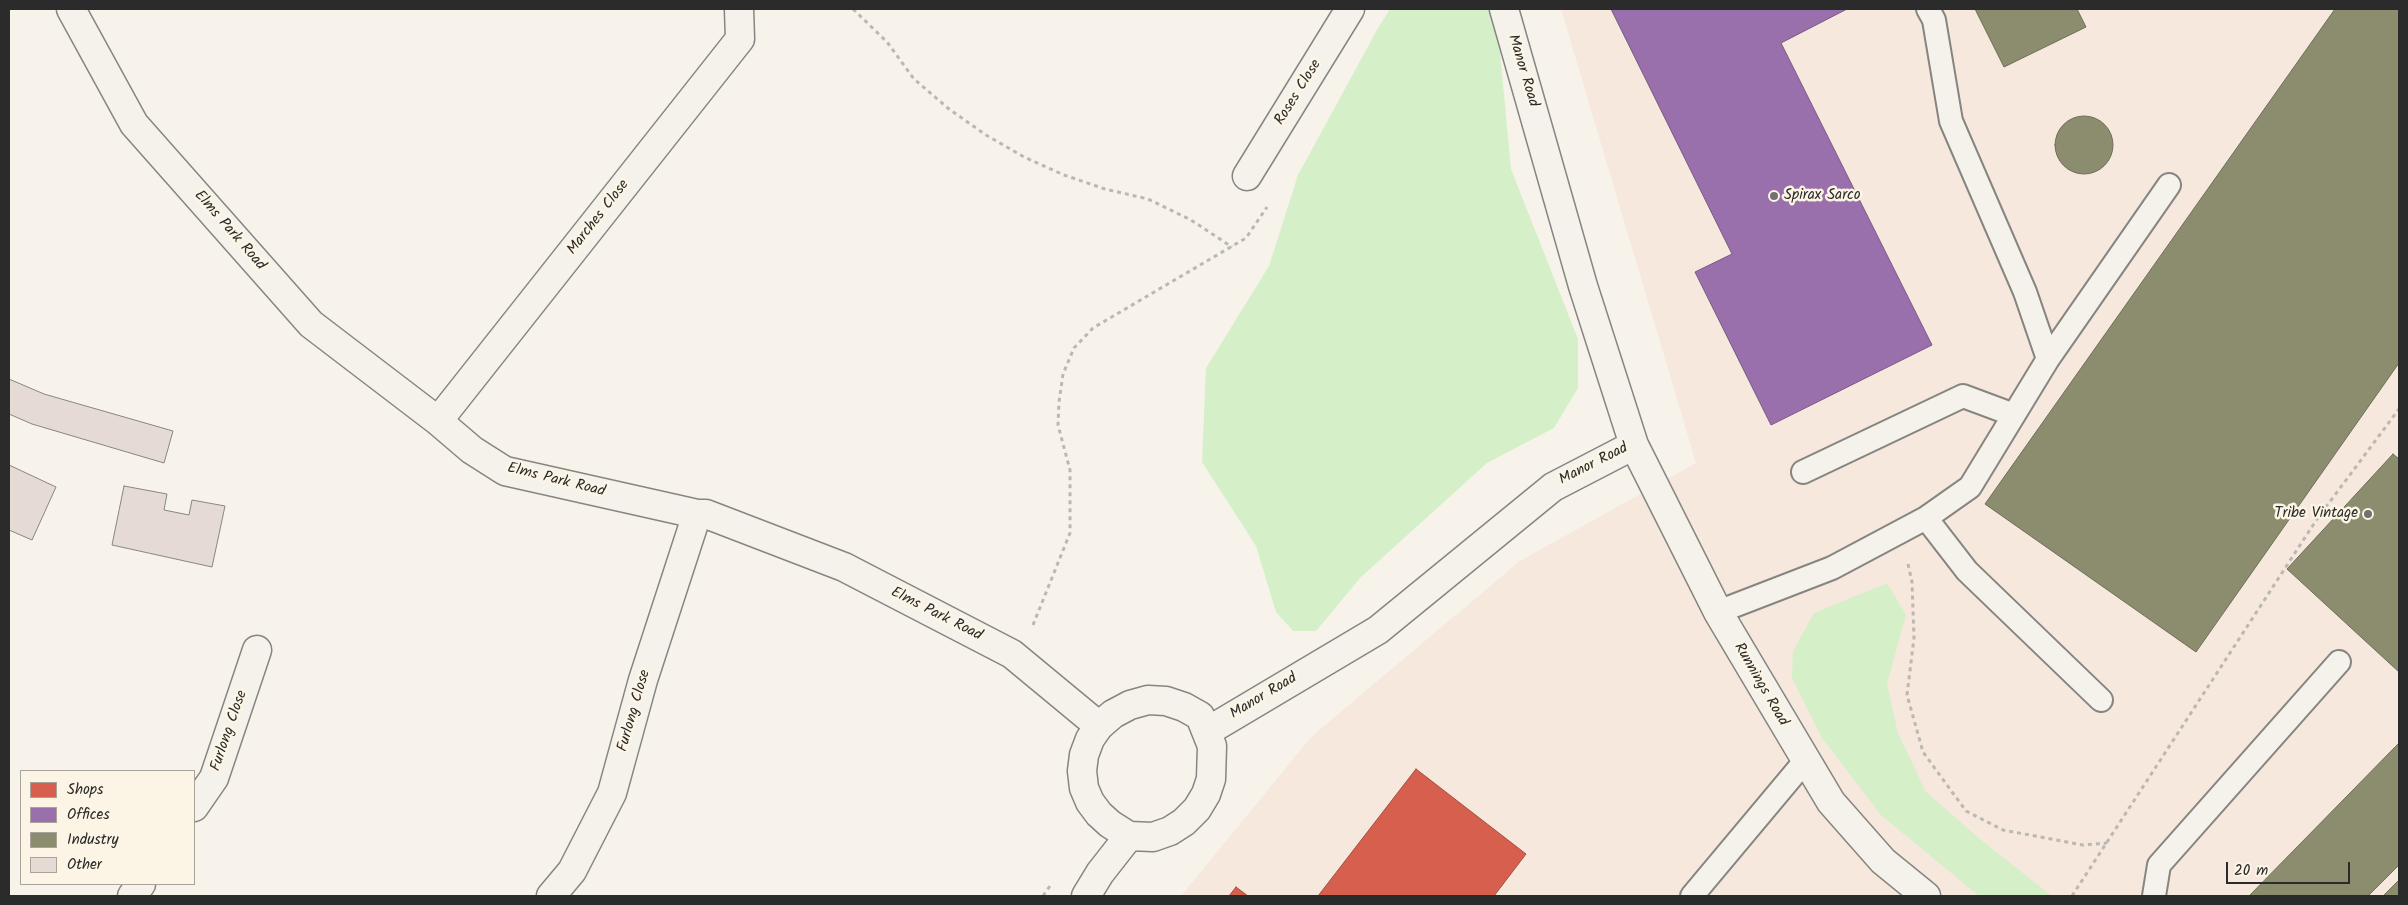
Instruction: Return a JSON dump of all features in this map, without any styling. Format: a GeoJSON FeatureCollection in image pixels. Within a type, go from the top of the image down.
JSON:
{"type":"FeatureCollection","features":[{"type":"Feature","properties":{"kind":"street","name":"Elms Park Road"},"geometry":{"type":"LineString","coordinates":[[71,9],[134,124],[311,324],[438,421],[472,450],[505,471],[697,514],[706,514],[844,567],[1012,654],[1099,726]]}},
{"type":"Feature","properties":{"kind":"street","name":"Marches Close"},"geometry":{"type":"LineString","coordinates":[[438,421],[740,39],[739,9]]}},
{"type":"Feature","properties":{"kind":"street","name":"Roses Close"},"geometry":{"type":"LineString","coordinates":[[1248,176],[1350,9]]}},
{"type":"Feature","properties":{"kind":"street","name":"Manor Road"},"geometry":{"type":"LineString","coordinates":[[1208,731],[1378,630],[1553,487],[1634,445],[1583,286],[1504,9]]}},
{"type":"Feature","properties":{"kind":"street","name":"Runnings Road"},"geometry":{"type":"LineString","coordinates":[[1634,445],[1718,612],[1831,802],[1883,861],[1926,896]]}},
{"type":"Feature","properties":{"kind":"street","name":"Furlong Close"},"geometry":{"type":"LineString","coordinates":[[551,896],[572,871],[612,793],[643,680],[697,514]]}},
{"type":"Feature","properties":{"kind":"street","name":"Furlong Close"},"geometry":{"type":"LineString","coordinates":[[195,806],[214,778],[257,650]]}},
{"type":"Feature","properties":{"kind":"street"},"geometry":{"type":"LineString","coordinates":[[1157,701],[1184,707],[1200,716],[1208,731],[1212,746],[1211,779],[1197,809],[1184,822],[1170,831],[1153,837],[1129,836],[1099,814],[1084,788],[1082,771],[1084,755],[1090,739],[1099,726],[1113,714],[1130,704],[1157,701]]}},
{"type":"Feature","properties":{"kind":"street"},"geometry":{"type":"LineString","coordinates":[[1086,896],[1100,873],[1129,836]]}},
{"type":"Feature","properties":{"kind":"street"},"geometry":{"type":"LineString","coordinates":[[132,896],[140,885]]}},
{"type":"Feature","properties":{"kind":"lane"},"geometry":{"type":"LineString","coordinates":[[1928,9],[1934,20],[1951,121],[2026,292],[2048,359]]}},
{"type":"Feature","properties":{"kind":"lane"},"geometry":{"type":"LineString","coordinates":[[1718,612],[1832,568],[1926,518],[1970,487],[2048,359],[2169,185]]}},
{"type":"Feature","properties":{"kind":"lane"},"geometry":{"type":"LineString","coordinates":[[1803,472],[1963,396],[2014,415]]}},
{"type":"Feature","properties":{"kind":"lane"},"geometry":{"type":"LineString","coordinates":[[1926,518],[1967,571],[2101,700]]}},
{"type":"Feature","properties":{"kind":"lane"},"geometry":{"type":"LineString","coordinates":[[2154,896],[2159,865],[2340,662]]}},
{"type":"Feature","properties":{"kind":"lane"},"geometry":{"type":"LineString","coordinates":[[1692,896],[1805,761]]}},
{"type":"Feature","properties":{"kind":"path"},"geometry":{"type":"LineString","coordinates":[[853,9],[887,42],[914,79],[949,109],[986,136],[1024,158],[1064,175],[1105,189],[1148,199],[1192,220],[1232,247]]}},
{"type":"Feature","properties":{"kind":"path"},"geometry":{"type":"LineString","coordinates":[[1012,654],[1032,630],[1070,533],[1070,470],[1058,425],[1059,402],[1064,374],[1074,348],[1093,328],[1246,238],[1272,198]]}},
{"type":"Feature","properties":{"kind":"path"},"geometry":{"type":"LineString","coordinates":[[2072,896],[2317,519],[2399,409]]}},
{"type":"Feature","properties":{"kind":"path"},"geometry":{"type":"LineString","coordinates":[[1899,532],[1912,582],[1914,638],[1907,695],[1923,752],[1966,810],[2003,830],[2083,845],[2107,843]]}},
{"type":"Feature","properties":{"kind":"shaded area","name":"Spirax Sarco"},"geometry":{"type":"Polygon","coordinates":[[[1561,9],[2399,9],[2399,896],[1181,896],[1312,736],[1520,561],[1696,463],[1561,9]]]}},
{"type":"Feature","properties":{"kind":"green space"},"geometry":{"type":"Polygon","coordinates":[[[1390,9],[1496,9],[1511,169],[1578,339],[1578,388],[1554,428],[1487,463],[1361,577],[1316,631],[1293,631],[1276,612],[1256,546],[1202,462],[1206,368],[1269,266],[1298,175],[1390,9]]]}},
{"type":"Feature","properties":{"kind":"green space"},"geometry":{"type":"Polygon","coordinates":[[[1887,583],[1906,615],[1887,684],[1898,733],[1926,792],[1981,840],[2052,896],[1979,896],[1881,815],[1822,738],[1792,678],[1793,651],[1814,613],[1887,583]]]}},
{"type":"Feature","properties":{"kind":"building: Shops"},"geometry":{"type":"Polygon","coordinates":[[[1416,769],[1526,854],[1494,896],[1318,896],[1416,769]]]}},
{"type":"Feature","properties":{"kind":"building: Shops"},"geometry":{"type":"Polygon","coordinates":[[[1236,887],[1248,896],[1229,896],[1236,887]]]}},
{"type":"Feature","properties":{"kind":"building: Offices"},"geometry":{"type":"Polygon","coordinates":[[[1611,9],[1847,9],[1781,43],[1932,345],[1771,425],[1695,272],[1732,254],[1611,9]]]}},
{"type":"Feature","properties":{"kind":"building: Industry"},"geometry":{"type":"Polygon","coordinates":[[[1975,9],[2077,9],[2086,27],[2004,67],[1975,9]]]}},
{"type":"Feature","properties":{"kind":"building: Industry"},"geometry":{"type":"Polygon","coordinates":[[[2335,9],[2399,9],[2399,363],[2196,652],[1985,504],[2335,9]]]}},
{"type":"Feature","properties":{"kind":"building: Industry"},"geometry":{"type":"Polygon","coordinates":[[[2084,116],[2095,118],[2108,129],[2113,145],[2111,156],[2100,169],[2084,174],[2073,172],[2060,161],[2055,145],[2057,134],[2068,121],[2084,116]]]}},
{"type":"Feature","properties":{"kind":"building: Industry","name":"Tribe Vintage"},"geometry":{"type":"Polygon","coordinates":[[[2393,454],[2399,459],[2399,672],[2287,569],[2393,454]]]}},
{"type":"Feature","properties":{"kind":"building: Industry"},"geometry":{"type":"Polygon","coordinates":[[[2399,743],[2399,865],[2368,896],[2249,896],[2399,743]]]}},
{"type":"Feature","properties":{"kind":"building: Industry"},"geometry":{"type":"Polygon","coordinates":[[[2399,880],[2399,896],[2383,896],[2399,880]]]}},
{"type":"Feature","properties":{"kind":"building: Other"},"geometry":{"type":"Polygon","coordinates":[[[9,379],[44,394],[173,431],[164,463],[32,424],[9,414],[9,379]]]}},
{"type":"Feature","properties":{"kind":"building: Other"},"geometry":{"type":"Polygon","coordinates":[[[9,465],[56,487],[32,540],[9,530],[9,465]]]}},
{"type":"Feature","properties":{"kind":"building: Other"},"geometry":{"type":"Polygon","coordinates":[[[124,486],[167,494],[164,510],[189,515],[192,500],[225,506],[212,567],[112,545],[124,486]]]}},
{"type":"Feature","properties":{"kind":"place","name":"Spirax Sarco"},"geometry":{"type":"Point","coordinates":[1774,196]}},
{"type":"Feature","properties":{"kind":"place","name":"Tribe Vintage"},"geometry":{"type":"Point","coordinates":[2368,514]}}]}
